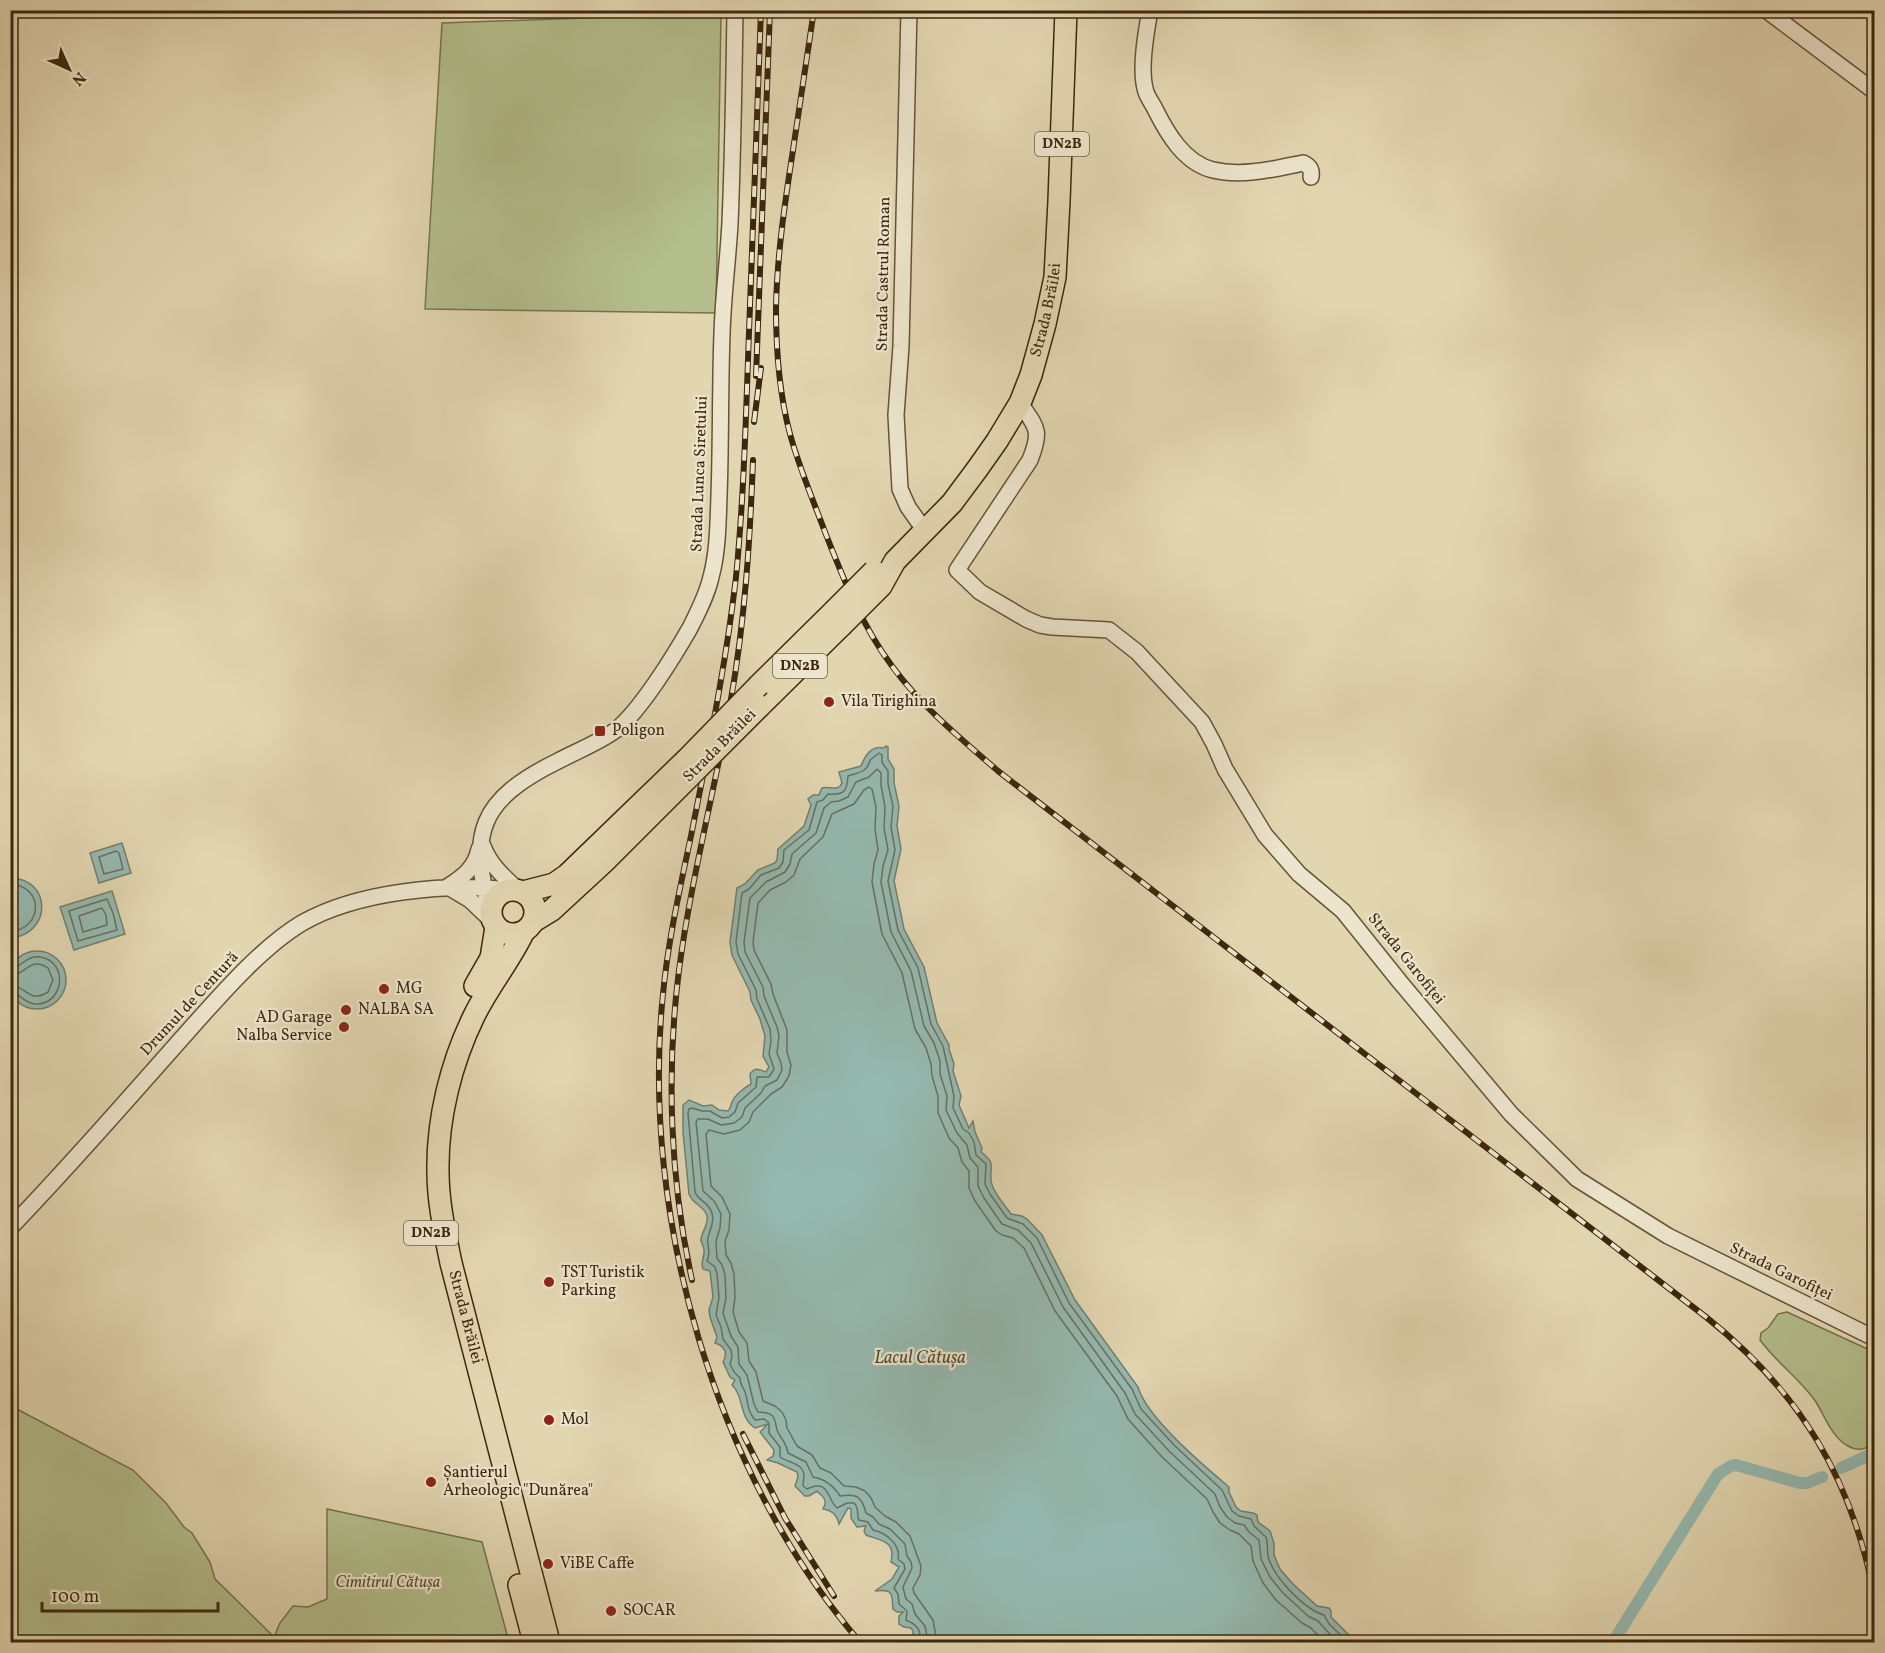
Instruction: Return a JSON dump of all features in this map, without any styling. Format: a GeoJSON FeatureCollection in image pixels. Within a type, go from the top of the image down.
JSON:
{"type":"FeatureCollection","features":[{"type":"Feature","properties":{"kind":"highway","name":"Strada Brăilei"},"geometry":{"type":"LineString","coordinates":[[549,1642],[441,1213],[438,1173],[440,1132],[447,1092],[460,1050],[474,1015],[529,927],[552,910],[688,769],[952,503],[997,441],[1020,403],[1031,375],[1055,277],[1066,10]]}},
{"type":"Feature","properties":{"kind":"highway","name":"Strada Brăilei"},"geometry":{"type":"LineString","coordinates":[[517,891],[554,884],[567,875],[688,769]]}},
{"type":"Feature","properties":{"kind":"highway","name":"DN2B"},"geometry":{"type":"LineString","coordinates":[[494,922],[491,909],[498,896],[517,891]]}},
{"type":"Feature","properties":{"kind":"highway"},"geometry":{"type":"LineString","coordinates":[[494,922],[505,933],[511,935],[529,927],[536,908],[533,901],[517,891]]}},
{"type":"Feature","properties":{"kind":"highway","name":"Strada Brăilei"},"geometry":{"type":"LineString","coordinates":[[494,922],[490,958],[462,1009],[447,1046],[435,1089],[427,1130],[424,1173],[427,1215],[437,1262],[534,1642]]}},
{"type":"Feature","properties":{"kind":"street","name":"Strada Lunca Siretului"},"geometry":{"type":"LineString","coordinates":[[494,922],[483,887],[481,838],[489,814],[517,785],[539,770],[611,733],[631,715],[689,630],[709,584],[716,550],[718,518],[722,332],[730,225],[735,10]]}},
{"type":"Feature","properties":{"kind":"street","name":"Strada Castrul Roman"},"geometry":{"type":"LineString","coordinates":[[909,10],[901,346],[896,415],[900,489],[908,507],[925,531]]}},
{"type":"Feature","properties":{"kind":"street"},"geometry":{"type":"LineString","coordinates":[[1150,10],[1145,42],[1146,92],[1160,119],[1180,149],[1190,159],[1211,170],[1239,172],[1303,163],[1312,171],[1311,177]]}},
{"type":"Feature","properties":{"kind":"street"},"geometry":{"type":"LineString","coordinates":[[1766,10],[1875,91]]}},
{"type":"Feature","properties":{"kind":"street","name":"Strada Garofiței"},"geometry":{"type":"LineString","coordinates":[[1020,403],[1037,429],[1036,445],[1030,460],[957,570],[980,592],[1026,619],[1052,627],[1109,630],[1137,652],[1202,722],[1225,769],[1265,835],[1299,874],[1343,911],[1511,1114],[1577,1179],[1668,1236],[1875,1338]]}},
{"type":"Feature","properties":{"kind":"street"},"geometry":{"type":"LineString","coordinates":[[447,887],[459,880],[472,867],[481,838]]}},
{"type":"Feature","properties":{"kind":"street"},"geometry":{"type":"LineString","coordinates":[[481,838],[488,859],[517,891]]}},
{"type":"Feature","properties":{"kind":"street"},"geometry":{"type":"LineString","coordinates":[[447,887],[470,900],[494,922]]}},
{"type":"Feature","properties":{"kind":"street","name":"Drumul de Centură"},"geometry":{"type":"LineString","coordinates":[[10,1228],[203,1015],[254,962],[284,935],[335,908],[379,897],[447,887],[483,887],[517,891]]}},
{"type":"Feature","properties":{"kind":"green space"},"geometry":{"type":"Polygon","coordinates":[[[721,13],[716,313],[425,309],[442,23],[721,13]]]}},
{"type":"Feature","properties":{"kind":"green space"},"geometry":{"type":"Polygon","coordinates":[[[1787,1312],[1874,1352],[1874,1444],[1858,1449],[1842,1442],[1833,1432],[1810,1394],[1760,1340],[1761,1333],[1768,1328],[1778,1314],[1787,1312]]]}},
{"type":"Feature","properties":{"kind":"green space","name":"Cimitirul Cătușa"},"geometry":{"type":"Polygon","coordinates":[[[11,1406],[133,1470],[192,1533],[210,1562],[215,1579],[274,1637],[280,1623],[293,1606],[308,1607],[327,1599],[327,1509],[482,1542],[509,1642],[11,1642],[11,1406]]]}},
{"type":"Feature","properties":{"kind":"water","name":"Lacul Cătușa"},"geometry":{"type":"Polygon","coordinates":[[[888,747],[888,759],[894,769],[894,783],[899,806],[897,826],[901,849],[894,881],[904,929],[924,967],[937,1023],[949,1045],[954,1064],[953,1071],[961,1096],[959,1105],[969,1128],[973,1121],[982,1148],[981,1152],[990,1160],[992,1185],[998,1197],[1011,1214],[1027,1219],[1042,1235],[1075,1300],[1138,1387],[1152,1412],[1177,1440],[1229,1487],[1236,1507],[1241,1511],[1257,1515],[1258,1522],[1270,1531],[1274,1543],[1274,1555],[1280,1569],[1317,1606],[1329,1608],[1331,1617],[1356,1642],[918,1642],[913,1637],[911,1628],[899,1624],[899,1616],[903,1612],[893,1609],[890,1593],[875,1591],[892,1579],[899,1567],[891,1562],[890,1546],[866,1535],[864,1531],[866,1526],[857,1527],[851,1518],[851,1509],[848,1508],[839,1524],[834,1514],[823,1509],[824,1499],[817,1491],[805,1496],[795,1486],[797,1472],[767,1460],[773,1456],[774,1450],[760,1432],[768,1424],[755,1428],[746,1418],[739,1396],[732,1385],[735,1380],[730,1377],[723,1362],[725,1350],[715,1343],[717,1337],[709,1310],[713,1297],[710,1271],[703,1269],[702,1264],[704,1247],[701,1240],[707,1216],[689,1194],[683,1132],[683,1105],[689,1100],[703,1106],[712,1105],[719,1110],[728,1111],[735,1097],[751,1084],[750,1074],[753,1070],[766,1072],[769,1067],[763,1056],[765,1036],[760,1019],[732,955],[730,942],[737,888],[745,884],[758,870],[775,863],[778,849],[804,826],[811,805],[808,799],[813,795],[819,795],[822,788],[840,786],[842,783],[839,772],[861,766],[872,750],[888,747]]]}},
{"type":"Feature","properties":{"kind":"water"},"geometry":{"type":"Polygon","coordinates":[[[122,843],[131,873],[99,883],[90,853],[122,843]]]}},
{"type":"Feature","properties":{"kind":"water"},"geometry":{"type":"Polygon","coordinates":[[[11,878],[24,881],[34,887],[40,896],[42,906],[40,917],[34,927],[25,934],[11,938],[11,878]]]}},
{"type":"Feature","properties":{"kind":"water"},"geometry":{"type":"Polygon","coordinates":[[[112,891],[125,934],[74,950],[60,907],[112,891]]]}},
{"type":"Feature","properties":{"kind":"water"},"geometry":{"type":"Polygon","coordinates":[[[31,951],[43,951],[58,959],[66,974],[66,986],[58,1001],[43,1009],[31,1009],[16,1001],[8,986],[8,974],[16,959],[31,951]]]}},
{"type":"Feature","properties":{"kind":"waterway"},"geometry":{"type":"LineString","coordinates":[[1841,1468],[1874,1453]]}},
{"type":"Feature","properties":{"kind":"waterway"},"geometry":{"type":"LineString","coordinates":[[1613,1642],[1718,1474],[1736,1465],[1800,1483],[1807,1483],[1822,1477]]}},
{"type":"Feature","properties":{"kind":"railway"},"geometry":{"type":"LineString","coordinates":[[761,10],[746,424],[739,547],[722,675],[665,974],[659,1078],[664,1165],[677,1252],[698,1338],[728,1421],[765,1501],[809,1575],[860,1642]]}},
{"type":"Feature","properties":{"kind":"railway"},"geometry":{"type":"LineString","coordinates":[[756,376],[770,10]]}},
{"type":"Feature","properties":{"kind":"railway"},"geometry":{"type":"LineString","coordinates":[[814,10],[780,248],[776,308],[779,371],[790,434],[806,483],[846,584],[881,651],[903,681],[928,708],[998,771],[1706,1317],[1739,1346],[1769,1375],[1817,1440],[1836,1475],[1851,1512],[1874,1594]]}},
{"type":"Feature","properties":{"kind":"railway"},"geometry":{"type":"LineString","coordinates":[[754,422],[761,368]]}},
{"type":"Feature","properties":{"kind":"railway"},"geometry":{"type":"LineString","coordinates":[[692,1280],[675,1165],[672,1126],[672,1047],[679,970],[690,902],[736,669],[746,580],[753,460]]}},
{"type":"Feature","properties":{"kind":"railway"},"geometry":{"type":"LineString","coordinates":[[743,1434],[785,1518],[834,1596]]}},
{"type":"Feature","properties":{"kind":"place","name":"Vila Tirighina"},"geometry":{"type":"Point","coordinates":[829,702]}},
{"type":"Feature","properties":{"kind":"place","name":"Poligon"},"geometry":{"type":"Point","coordinates":[600,731]}},
{"type":"Feature","properties":{"kind":"place","name":"MG"},"geometry":{"type":"Point","coordinates":[384,989]}},
{"type":"Feature","properties":{"kind":"place","name":"NALBA SA"},"geometry":{"type":"Point","coordinates":[346,1010]}},
{"type":"Feature","properties":{"kind":"place","name":"AD Garage Nalba Service"},"geometry":{"type":"Point","coordinates":[344,1027]}},
{"type":"Feature","properties":{"kind":"place","name":"TST Turistik Parking"},"geometry":{"type":"Point","coordinates":[549,1282]}},
{"type":"Feature","properties":{"kind":"place","name":"Mol"},"geometry":{"type":"Point","coordinates":[549,1420]}},
{"type":"Feature","properties":{"kind":"place","name":"Șantierul Arheologic \"Dunărea\""},"geometry":{"type":"Point","coordinates":[431,1482]}},
{"type":"Feature","properties":{"kind":"place","name":"ViBE Caffe"},"geometry":{"type":"Point","coordinates":[548,1564]}},
{"type":"Feature","properties":{"kind":"place","name":"SOCAR"},"geometry":{"type":"Point","coordinates":[611,1611]}}]}
